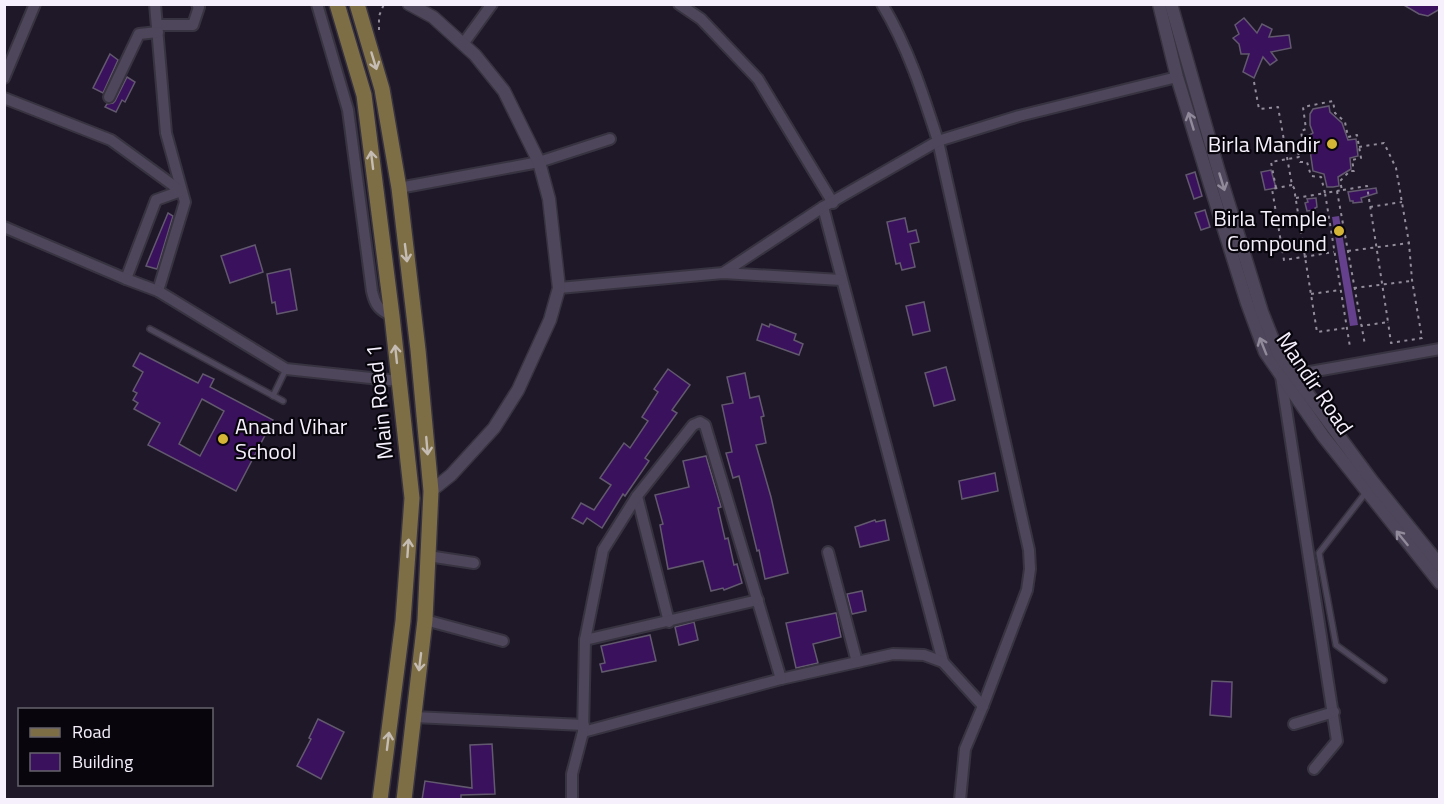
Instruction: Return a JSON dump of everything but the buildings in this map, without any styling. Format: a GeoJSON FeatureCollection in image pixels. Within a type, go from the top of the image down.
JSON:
{"type":"FeatureCollection","features":[{"type":"Feature","properties":{"kind":"main road","name":"Main Road 1"},"geometry":{"type":"LineString","coordinates":[[337,4],[364,94],[412,498],[402,621],[380,800]]}},
{"type":"Feature","properties":{"kind":"main road","name":"Main Road 1"},"geometry":{"type":"LineString","coordinates":[[357,4],[382,89],[399,188],[418,350],[431,491],[425,620],[404,800]]}},
{"type":"Feature","properties":{"kind":"street"},"geometry":{"type":"LineString","coordinates":[[4,78],[35,4]]}},
{"type":"Feature","properties":{"kind":"street"},"geometry":{"type":"LineString","coordinates":[[155,4],[166,133],[185,202],[158,291]]}},
{"type":"Feature","properties":{"kind":"street"},"geometry":{"type":"LineString","coordinates":[[109,97],[139,34],[158,28],[193,25],[199,7],[197,4]]}},
{"type":"Feature","properties":{"kind":"street"},"geometry":{"type":"LineString","coordinates":[[317,4],[348,110],[375,304],[383,312],[392,316]]}},
{"type":"Feature","properties":{"kind":"street"},"geometry":{"type":"LineString","coordinates":[[409,4],[433,17],[463,44],[475,55],[504,91],[539,162],[549,199],[559,288],[550,320],[518,390],[494,428],[451,475],[431,491]]}},
{"type":"Feature","properties":{"kind":"street"},"geometry":{"type":"LineString","coordinates":[[463,44],[492,4]]}},
{"type":"Feature","properties":{"kind":"street"},"geometry":{"type":"LineString","coordinates":[[679,4],[701,19],[758,79],[828,205],[841,280],[943,662],[983,706]]}},
{"type":"Feature","properties":{"kind":"street"},"geometry":{"type":"LineString","coordinates":[[882,4],[897,28],[919,81],[938,141],[1029,550],[1030,569],[1026,590],[965,749],[960,800]]}},
{"type":"Feature","properties":{"kind":"street","name":"Mandir Road"},"geometry":{"type":"LineString","coordinates":[[1159,4],[1177,77],[1246,303],[1265,352],[1287,376],[1440,583]]}},
{"type":"Feature","properties":{"kind":"street","name":"Mandir Road"},"geometry":{"type":"LineString","coordinates":[[1171,4],[1221,180],[1262,312],[1287,376]]}},
{"type":"Feature","properties":{"kind":"street"},"geometry":{"type":"LineString","coordinates":[[723,273],[828,205],[938,141],[1019,116],[1177,77]]}},
{"type":"Feature","properties":{"kind":"street"},"geometry":{"type":"LineString","coordinates":[[4,98],[111,140],[181,191]]}},
{"type":"Feature","properties":{"kind":"street"},"geometry":{"type":"LineString","coordinates":[[399,188],[539,162],[610,139]]}},
{"type":"Feature","properties":{"kind":"street"},"geometry":{"type":"LineString","coordinates":[[126,279],[156,200],[181,191]]}},
{"type":"Feature","properties":{"kind":"street"},"geometry":{"type":"LineString","coordinates":[[4,227],[158,291],[286,369],[399,381]]}},
{"type":"Feature","properties":{"kind":"street"},"geometry":{"type":"LineString","coordinates":[[559,288],[723,273],[841,280]]}},
{"type":"Feature","properties":{"kind":"street"},"geometry":{"type":"LineString","coordinates":[[1314,769],[1337,741],[1287,376],[1440,349]]}},
{"type":"Feature","properties":{"kind":"street"},"geometry":{"type":"LineString","coordinates":[[572,800],[572,774],[583,729],[585,640],[603,550],[637,496],[693,425],[700,422],[705,425],[781,679]]}},
{"type":"Feature","properties":{"kind":"street","name":"Mandir Road"},"geometry":{"type":"LineString","coordinates":[[1370,487],[1440,565]]}},
{"type":"Feature","properties":{"kind":"street"},"geometry":{"type":"LineString","coordinates":[[637,496],[669,622]]}},
{"type":"Feature","properties":{"kind":"street"},"geometry":{"type":"LineString","coordinates":[[828,552],[857,662]]}},
{"type":"Feature","properties":{"kind":"street"},"geometry":{"type":"LineString","coordinates":[[428,556],[474,563]]}},
{"type":"Feature","properties":{"kind":"street"},"geometry":{"type":"LineString","coordinates":[[585,640],[759,600]]}},
{"type":"Feature","properties":{"kind":"street"},"geometry":{"type":"LineString","coordinates":[[425,620],[503,641]]}},
{"type":"Feature","properties":{"kind":"street"},"geometry":{"type":"LineString","coordinates":[[414,717],[583,729],[781,679],[893,654],[924,656],[943,662]]}},
{"type":"Feature","properties":{"kind":"street"},"geometry":{"type":"LineString","coordinates":[[1294,724],[1334,712]]}},
{"type":"Feature","properties":{"kind":"lane"},"geometry":{"type":"LineString","coordinates":[[150,329],[284,401]]}},
{"type":"Feature","properties":{"kind":"lane"},"geometry":{"type":"LineString","coordinates":[[273,396],[286,369]]}},
{"type":"Feature","properties":{"kind":"lane"},"geometry":{"type":"LineString","coordinates":[[1370,487],[1318,553],[1336,645],[1384,680]]}},
{"type":"Feature","properties":{"kind":"path"},"geometry":{"type":"LineString","coordinates":[[1254,82],[1259,109],[1278,107],[1296,198],[1317,332],[1346,328]]}},
{"type":"Feature","properties":{"kind":"path"},"geometry":{"type":"LineString","coordinates":[[1338,191],[1342,190],[1340,181],[1343,177],[1350,171],[1354,171],[1352,160],[1361,158],[1357,135],[1348,137],[1345,122],[1335,113],[1333,101],[1303,107],[1306,129],[1301,132],[1303,144],[1297,147],[1300,162],[1307,162],[1311,176],[1322,177],[1350,347]]}},
{"type":"Feature","properties":{"kind":"path"},"geometry":{"type":"LineString","coordinates":[[1296,198],[1367,186],[1392,344],[1422,338],[1396,168],[1384,143],[1359,147]]}},
{"type":"Feature","properties":{"kind":"path"},"geometry":{"type":"LineString","coordinates":[[1275,188],[1271,162],[1299,157]]}},
{"type":"Feature","properties":{"kind":"path"},"geometry":{"type":"LineString","coordinates":[[1292,185],[1272,189],[1284,260],[1334,252]]}},
{"type":"Feature","properties":{"kind":"path"},"geometry":{"type":"LineString","coordinates":[[1338,191],[1365,345]]}},
{"type":"Feature","properties":{"kind":"path"},"geometry":{"type":"LineString","coordinates":[[1370,207],[1402,202]]}},
{"type":"Feature","properties":{"kind":"path"},"geometry":{"type":"LineString","coordinates":[[1348,251],[1409,243]]}},
{"type":"Feature","properties":{"kind":"path"},"geometry":{"type":"LineString","coordinates":[[1354,288],[1412,280]]}},
{"type":"Feature","properties":{"kind":"path"},"geometry":{"type":"LineString","coordinates":[[1311,294],[1340,290]]}},
{"type":"Feature","properties":{"kind":"path"},"geometry":{"type":"LineString","coordinates":[[1361,326],[1388,322]]}},
{"type":"Feature","properties":{"kind":"shaded area"},"geometry":{"type":"Polygon","coordinates":[[[1339,216],[1358,325],[1350,326],[1332,217],[1339,216]]]}},
{"type":"Feature","properties":{"kind":"place","name":"Birla Mandir"},"geometry":{"type":"Point","coordinates":[1332,144]}},
{"type":"Feature","properties":{"kind":"place","name":"Birla Temple Compound"},"geometry":{"type":"Point","coordinates":[1339,231]}},
{"type":"Feature","properties":{"kind":"place","name":"Anand Vihar School"},"geometry":{"type":"Point","coordinates":[223,439]}}]}
